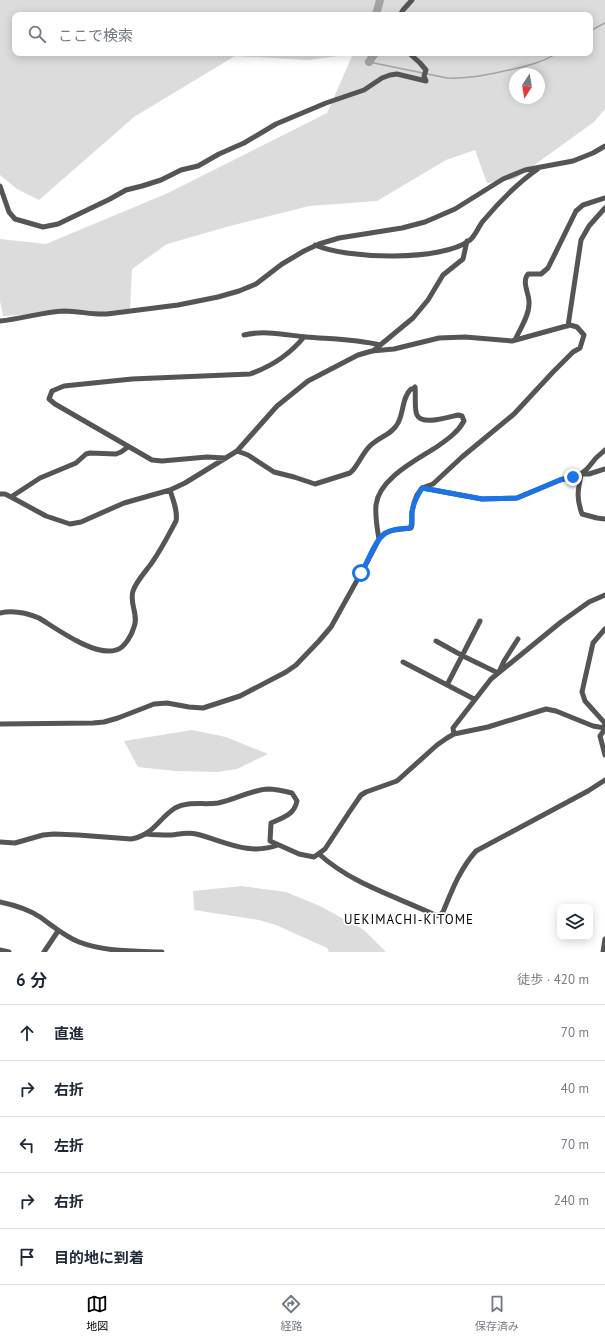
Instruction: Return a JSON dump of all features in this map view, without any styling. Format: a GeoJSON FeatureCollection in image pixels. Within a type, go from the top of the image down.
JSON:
{"type":"FeatureCollection","features":[{"type":"Feature","properties":{"kind":"street"},"geometry":{"type":"LineString","coordinates":[[402,12],[412,0]]}},
{"type":"Feature","properties":{"kind":"street"},"geometry":{"type":"LineString","coordinates":[[0,186],[9,212],[15,219],[43,227],[58,224],[126,190],[161,180],[181,170],[198,166],[219,154],[244,143],[276,124],[326,103],[364,90],[382,78],[396,74],[426,81],[424,76],[426,70],[412,56]]}},
{"type":"Feature","properties":{"kind":"street"},"geometry":{"type":"LineString","coordinates":[[0,321],[67,311],[107,314],[178,305],[239,291],[250,287],[282,264],[316,245],[339,238],[402,228],[425,222],[455,209],[503,179],[525,170],[573,161],[593,153],[605,146]]}},
{"type":"Feature","properties":{"kind":"street"},"geometry":{"type":"LineString","coordinates":[[316,245],[332,251],[398,257],[438,252],[458,246],[470,240],[483,220],[527,177],[541,167]]}},
{"type":"Feature","properties":{"kind":"street"},"geometry":{"type":"LineString","coordinates":[[515,340],[527,315],[529,305],[525,284],[526,276],[528,274],[541,274],[548,268],[576,211],[583,205],[605,198]]}},
{"type":"Feature","properties":{"kind":"street"},"geometry":{"type":"LineString","coordinates":[[568,326],[582,240],[589,226],[605,208]]}},
{"type":"Feature","properties":{"kind":"street"},"geometry":{"type":"LineString","coordinates":[[372,351],[413,318],[428,300],[443,275],[463,259],[467,241]]}},
{"type":"Feature","properties":{"kind":"street"},"geometry":{"type":"LineString","coordinates":[[0,494],[5,494],[46,516],[70,524],[81,522],[124,503],[181,486],[238,451],[277,406],[308,381],[358,355],[372,351],[394,350],[439,338],[465,337],[512,341],[568,326],[577,328],[584,335],[580,348],[573,352],[514,414],[467,452],[433,484],[422,488],[414,503],[412,525],[410,528],[385,533],[379,539],[331,627],[296,665],[286,672],[260,687],[240,696],[203,708],[167,703],[154,704],[118,718],[99,723],[0,724]]}},
{"type":"Feature","properties":{"kind":"street"},"geometry":{"type":"LineString","coordinates":[[244,335],[250,333],[266,333],[341,339],[380,346]]}},
{"type":"Feature","properties":{"kind":"street"},"geometry":{"type":"LineString","coordinates":[[227,458],[207,457],[162,461],[152,460],[55,404],[50,399],[52,391],[64,386],[132,379],[250,374],[259,371],[279,359],[296,346],[304,337]]}},
{"type":"Feature","properties":{"kind":"street"},"geometry":{"type":"LineString","coordinates":[[238,451],[248,455],[274,472],[315,484],[350,473],[369,447],[393,431],[398,423],[405,400],[411,388],[415,388],[416,415],[420,419],[427,421],[458,415],[462,416],[464,421],[448,439],[402,470],[382,488],[376,506],[379,539]]}},
{"type":"Feature","properties":{"kind":"street"},"geometry":{"type":"LineString","coordinates":[[11,497],[40,478],[76,463],[90,452],[116,454],[128,447]]}},
{"type":"Feature","properties":{"kind":"street"},"geometry":{"type":"LineString","coordinates":[[605,450],[581,474],[577,494],[582,514],[605,519]]}},
{"type":"Feature","properties":{"kind":"street"},"geometry":{"type":"LineString","coordinates":[[422,488],[482,499],[517,498],[560,480],[605,469]]}},
{"type":"Feature","properties":{"kind":"street"},"geometry":{"type":"LineString","coordinates":[[0,613],[18,612],[31,615],[86,645],[101,650],[110,651],[120,649],[127,641],[136,619],[132,600],[132,591],[153,562],[176,521],[177,516],[170,490]]}},
{"type":"Feature","properties":{"kind":"street"},"geometry":{"type":"LineString","coordinates":[[454,734],[453,728],[491,679],[566,618],[589,602],[605,595]]}},
{"type":"Feature","properties":{"kind":"street"},"geometry":{"type":"LineString","coordinates":[[447,686],[480,621]]}},
{"type":"Feature","properties":{"kind":"street"},"geometry":{"type":"LineString","coordinates":[[605,629],[593,643],[582,692],[585,701],[604,722],[605,728],[600,736],[605,755]]}},
{"type":"Feature","properties":{"kind":"street"},"geometry":{"type":"LineString","coordinates":[[498,673],[518,638]]}},
{"type":"Feature","properties":{"kind":"street"},"geometry":{"type":"LineString","coordinates":[[436,641],[498,673]]}},
{"type":"Feature","properties":{"kind":"street"},"geometry":{"type":"LineString","coordinates":[[403,662],[474,700]]}},
{"type":"Feature","properties":{"kind":"street"},"geometry":{"type":"LineString","coordinates":[[0,842],[15,843],[43,835],[54,834],[131,839],[139,838],[147,834],[176,808],[184,805],[218,803],[262,790],[276,790],[292,793],[297,801],[292,812],[272,823],[270,841],[298,854],[314,857],[325,849],[361,795],[397,781],[437,746],[454,734],[496,725],[546,709],[556,711],[592,726],[605,728]]}},
{"type":"Feature","properties":{"kind":"street"},"geometry":{"type":"LineString","coordinates":[[319,854],[329,864],[356,880],[439,916],[443,912],[460,872],[476,851],[588,791],[605,780]]}},
{"type":"Feature","properties":{"kind":"street"},"geometry":{"type":"LineString","coordinates":[[147,834],[197,834],[243,848],[268,849],[278,845]]}},
{"type":"Feature","properties":{"kind":"street"},"geometry":{"type":"LineString","coordinates":[[0,902],[30,911],[58,931],[78,942],[103,949],[162,952]]}},
{"type":"Feature","properties":{"kind":"street"},"geometry":{"type":"LineString","coordinates":[[42,952],[58,931]]}},
{"type":"Feature","properties":{"kind":"street"},"geometry":{"type":"LineString","coordinates":[[603,952],[605,939]]}},
{"type":"Feature","properties":{"kind":"street"},"geometry":{"type":"LineString","coordinates":[[0,950],[9,952]]}},
{"type":"Feature","properties":{"kind":"shaded area"},"geometry":{"type":"Polygon","coordinates":[[[0,0],[605,0],[605,109],[594,122],[515,179],[487,183],[475,150],[446,160],[377,201],[309,206],[167,244],[132,269],[130,312],[70,312],[3,316],[0,301],[0,239],[46,244],[168,193],[327,113],[352,56],[593,56],[593,12],[12,12],[12,56],[235,56],[134,117],[39,200],[17,189],[0,175],[0,0]]]}},
{"type":"Feature","properties":{"kind":"shaded area"},"geometry":{"type":"Polygon","coordinates":[[[235,56],[338,56],[309,60],[235,56]]]}},
{"type":"Feature","properties":{"kind":"shaded area"},"geometry":{"type":"Polygon","coordinates":[[[192,730],[226,737],[268,754],[237,769],[217,772],[175,771],[138,767],[124,741],[192,730]]]}},
{"type":"Feature","properties":{"kind":"shaded area"},"geometry":{"type":"Polygon","coordinates":[[[242,886],[286,892],[320,906],[364,930],[386,952],[329,952],[327,948],[276,925],[259,920],[194,910],[193,891],[242,886]]]}},
{"type":"Feature","properties":{"kind":"waterway"},"geometry":{"type":"LineString","coordinates":[[377,12],[380,0]]}},
{"type":"Feature","properties":{"kind":"waterway"},"geometry":{"type":"LineString","coordinates":[[593,29],[605,23]]}},
{"type":"Feature","properties":{"kind":"waterway"},"geometry":{"type":"LineString","coordinates":[[369,62],[373,56]]}},
{"type":"Feature","properties":{"kind":"waterway"},"geometry":{"type":"LineString","coordinates":[[369,62],[447,78],[463,78],[486,75],[528,66],[552,56]]}},
{"type":"Feature","properties":{"kind":"district","name":"UEKIMACHI-KITOME"},"geometry":{"type":"Point","coordinates":[409,919]}},
{"type":"Feature","properties":{"kind":"route"},"geometry":{"type":"LineString","coordinates":[[361,573],[379,539],[385,533],[410,528],[412,525],[414,503],[422,488],[482,499],[517,498],[560,480],[573,477]]}}]}
